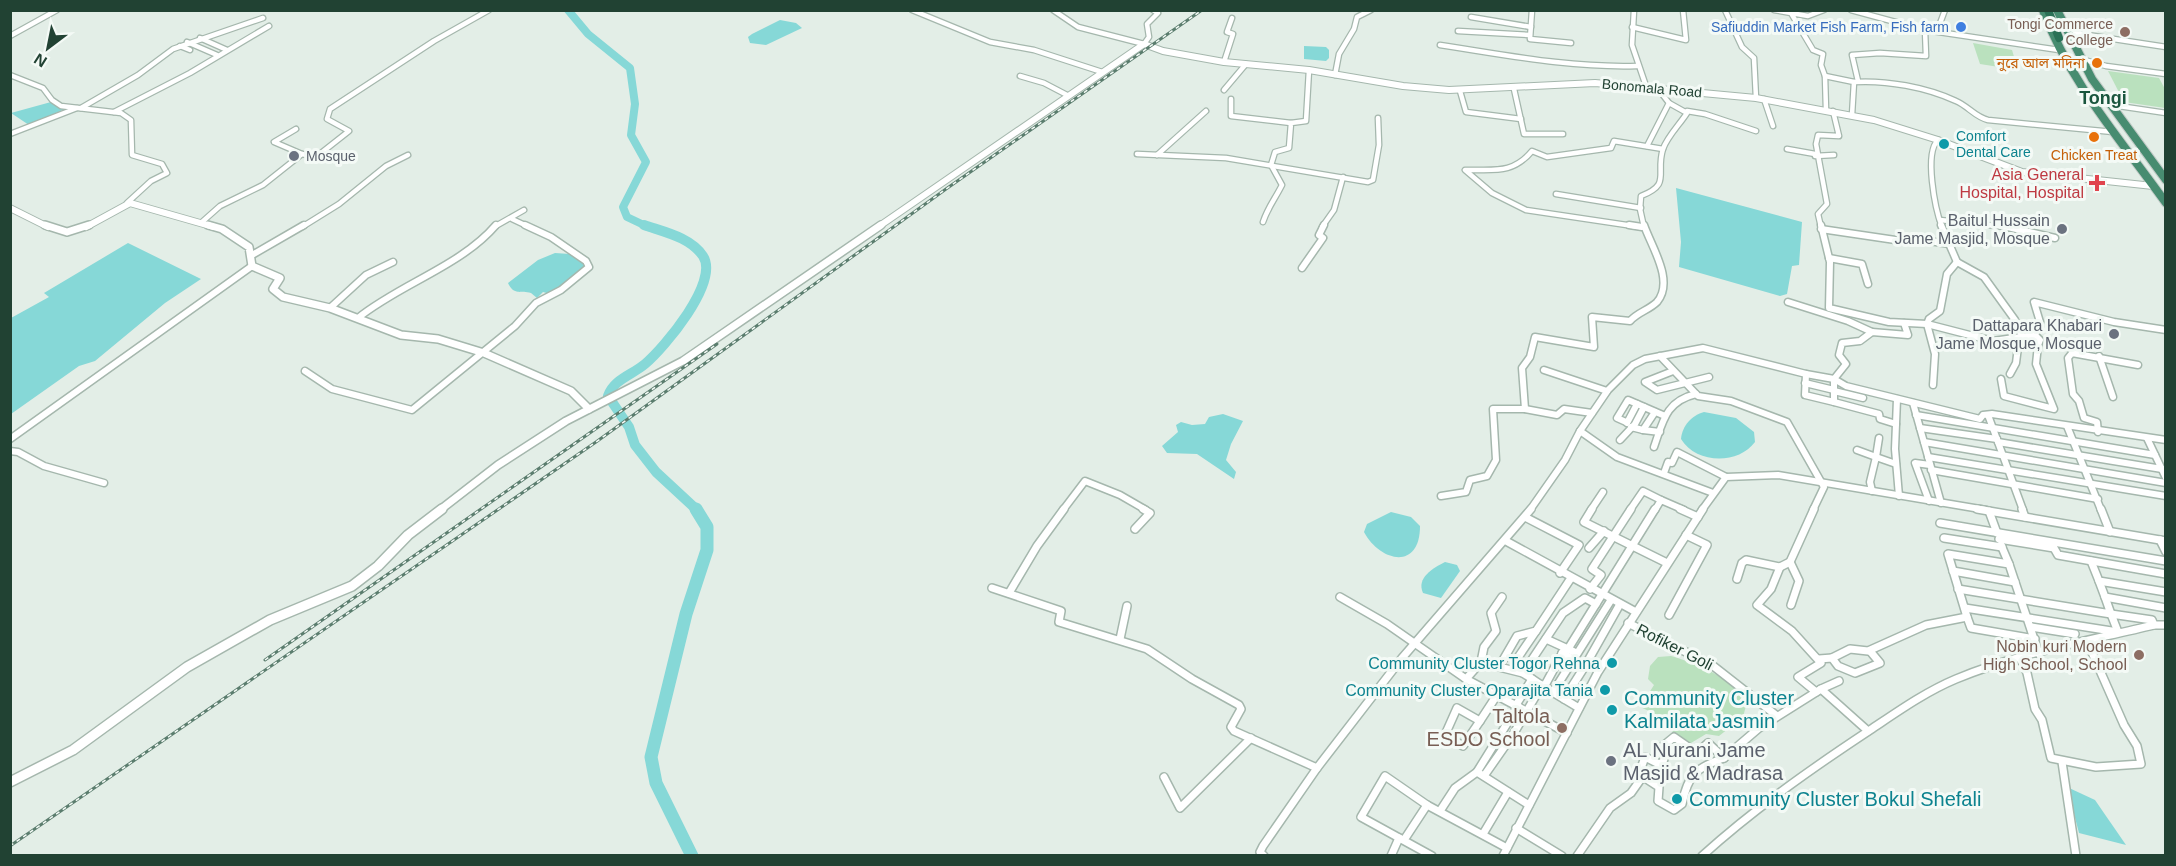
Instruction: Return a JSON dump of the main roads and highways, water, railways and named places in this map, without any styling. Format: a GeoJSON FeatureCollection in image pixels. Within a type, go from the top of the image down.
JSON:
{"type":"FeatureCollection","features":[{"type":"Feature","properties":{"kind":"highway"},"geometry":{"type":"LineString","coordinates":[[2043,10],[2048,30],[2079,84],[2166,203]]}},
{"type":"Feature","properties":{"kind":"highway"},"geometry":{"type":"LineString","coordinates":[[2048,10],[2059,38]]}},
{"type":"Feature","properties":{"kind":"highway"},"geometry":{"type":"LineString","coordinates":[[2057,10],[2079,59],[2166,180]]}},
{"type":"Feature","properties":{"kind":"water"},"geometry":{"type":"Polygon","coordinates":[[[780,20],[796,23],[802,28],[766,45],[750,43],[748,37],[780,20]]]}},
{"type":"Feature","properties":{"kind":"water"},"geometry":{"type":"Polygon","coordinates":[[[1304,46],[1326,47],[1329,50],[1329,58],[1326,61],[1304,59],[1304,46]]]}},
{"type":"Feature","properties":{"kind":"water"},"geometry":{"type":"Polygon","coordinates":[[[51,102],[65,109],[29,125],[11,113],[51,102]]]}},
{"type":"Feature","properties":{"kind":"water"},"geometry":{"type":"Polygon","coordinates":[[[1676,188],[1802,222],[1799,265],[1792,266],[1787,294],[1780,296],[1679,267],[1681,242],[1676,188]]]}},
{"type":"Feature","properties":{"kind":"water"},"geometry":{"type":"Polygon","coordinates":[[[128,243],[201,279],[165,303],[95,361],[79,366],[11,414],[11,318],[49,297],[44,293],[128,243]]]}},
{"type":"Feature","properties":{"kind":"water"},"geometry":{"type":"Polygon","coordinates":[[[555,253],[570,254],[586,266],[564,286],[550,294],[543,292],[537,298],[531,293],[515,291],[510,287],[508,283],[538,260],[555,253]]]}},
{"type":"Feature","properties":{"kind":"water"},"geometry":{"type":"Polygon","coordinates":[[[1704,412],[1736,418],[1754,432],[1755,442],[1748,450],[1728,458],[1707,457],[1696,453],[1681,439],[1688,422],[1704,412]]]}},
{"type":"Feature","properties":{"kind":"water"},"geometry":{"type":"Polygon","coordinates":[[[1223,414],[1243,421],[1231,444],[1226,460],[1236,472],[1234,479],[1197,454],[1167,453],[1162,446],[1178,432],[1176,425],[1181,422],[1192,425],[1205,424],[1209,417],[1223,414]]]}},
{"type":"Feature","properties":{"kind":"water"},"geometry":{"type":"Polygon","coordinates":[[[1391,512],[1411,517],[1420,526],[1414,550],[1406,556],[1389,555],[1380,550],[1364,532],[1367,524],[1391,512]]]}},
{"type":"Feature","properties":{"kind":"water"},"geometry":{"type":"Polygon","coordinates":[[[1445,562],[1457,565],[1460,571],[1441,598],[1423,593],[1421,588],[1424,578],[1431,570],[1445,562]]]}},
{"type":"Feature","properties":{"kind":"water"},"geometry":{"type":"Polygon","coordinates":[[[2067,787],[2095,800],[2126,845],[2079,833],[2067,787]]]}},
{"type":"Feature","properties":{"kind":"waterway"},"geometry":{"type":"LineString","coordinates":[[568,10],[588,34],[630,68],[635,104],[631,135],[646,162],[623,207],[627,217],[648,227]]}},
{"type":"Feature","properties":{"kind":"waterway"},"geometry":{"type":"LineString","coordinates":[[644,225],[676,236],[698,249],[706,267],[704,282],[688,314],[676,330],[645,364],[614,385],[608,396],[629,427],[635,445],[656,472],[696,509]]}},
{"type":"Feature","properties":{"kind":"waterway"},"geometry":{"type":"LineString","coordinates":[[692,856],[656,783],[651,757],[686,614],[707,550],[707,527],[696,509]]}},
{"type":"Feature","properties":{"kind":"railway"},"geometry":{"type":"LineString","coordinates":[[10,846],[596,442],[946,189],[1202,10]]}},
{"type":"Feature","properties":{"kind":"railway"},"geometry":{"type":"LineString","coordinates":[[265,660],[717,344]]}},
{"type":"Feature","properties":{"kind":"place","name":"Safiuddin Market Fish Farm, Fish farm"},"geometry":{"type":"Point","coordinates":[1961,27]}},
{"type":"Feature","properties":{"kind":"place","name":"Tongi Commerce College"},"geometry":{"type":"Point","coordinates":[2125,32]}},
{"type":"Feature","properties":{"kind":"place","name":"নুরে আল মদিনা"},"geometry":{"type":"Point","coordinates":[2097,63]}},
{"type":"Feature","properties":{"kind":"place","name":"Chicken Treat"},"geometry":{"type":"Point","coordinates":[2094,137]}},
{"type":"Feature","properties":{"kind":"place","name":"Comfort Dental Care"},"geometry":{"type":"Point","coordinates":[1944,144]}},
{"type":"Feature","properties":{"kind":"place","name":"Mosque"},"geometry":{"type":"Point","coordinates":[294,156]}},
{"type":"Feature","properties":{"kind":"place","name":"Asia General Hospital, Hospital"},"geometry":{"type":"Point","coordinates":[2097,183]}},
{"type":"Feature","properties":{"kind":"place","name":"Baitul Hussain Jame Masjid, Mosque"},"geometry":{"type":"Point","coordinates":[2062,229]}},
{"type":"Feature","properties":{"kind":"place","name":"Dattapara Khabari Jame Mosque, Mosque"},"geometry":{"type":"Point","coordinates":[2114,334]}},
{"type":"Feature","properties":{"kind":"place","name":"Nobin kuri Modern High School, School"},"geometry":{"type":"Point","coordinates":[2139,655]}},
{"type":"Feature","properties":{"kind":"place","name":"Community Cluster Togor Rehna"},"geometry":{"type":"Point","coordinates":[1612,663]}},
{"type":"Feature","properties":{"kind":"place","name":"Community Cluster Oparajita Tania"},"geometry":{"type":"Point","coordinates":[1605,690]}},
{"type":"Feature","properties":{"kind":"place","name":"Community Cluster Kalmilata Jasmin"},"geometry":{"type":"Point","coordinates":[1612,710]}},
{"type":"Feature","properties":{"kind":"place","name":"Taltola ESDO School"},"geometry":{"type":"Point","coordinates":[1562,728]}},
{"type":"Feature","properties":{"kind":"place","name":"AL Nurani Jame Masjid & Madrasa"},"geometry":{"type":"Point","coordinates":[1611,761]}},
{"type":"Feature","properties":{"kind":"place","name":"Community Cluster Bokul Shefali"},"geometry":{"type":"Point","coordinates":[1677,799]}},
{"type":"Feature","properties":{"kind":"district","name":"Tongi"},"geometry":{"type":"Point","coordinates":[2103,98]}}]}
